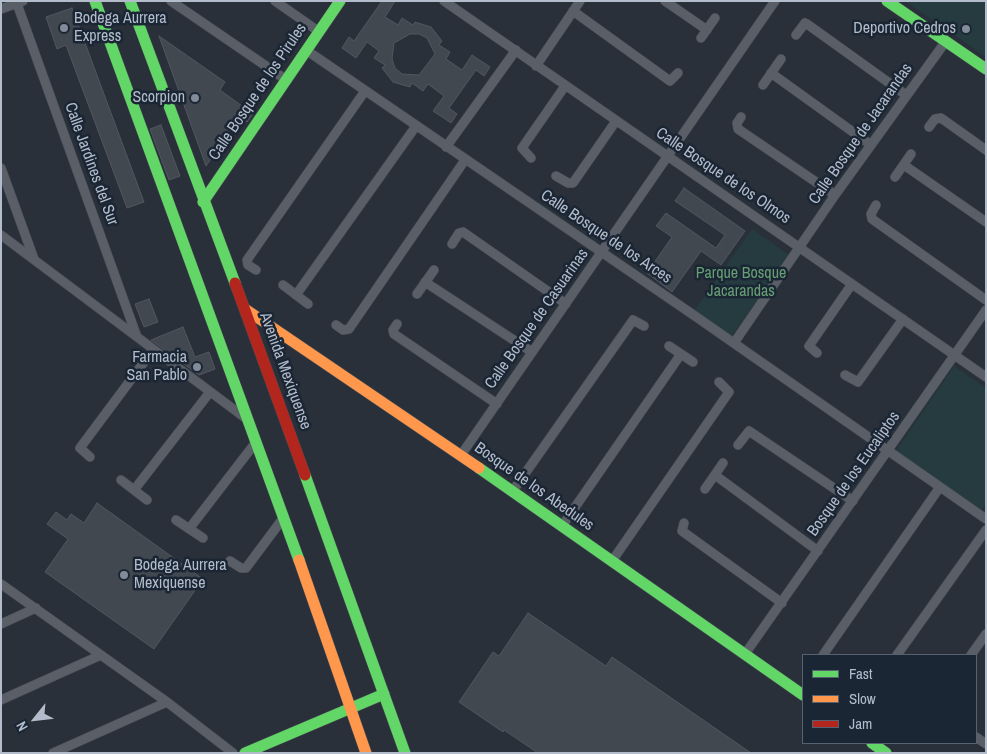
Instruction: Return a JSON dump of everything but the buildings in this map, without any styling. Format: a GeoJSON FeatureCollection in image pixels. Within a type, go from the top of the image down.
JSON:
{"type":"FeatureCollection","features":[{"type":"Feature","properties":{"kind":"main road"},"geometry":{"type":"LineString","coordinates":[[95,1],[284,517],[366,753]]}},
{"type":"Feature","properties":{"kind":"main road","name":"Avenida Mexiquense"},"geometry":{"type":"LineString","coordinates":[[130,1],[245,309],[405,753]]}},
{"type":"Feature","properties":{"kind":"main road","name":"Calle Bosque de los Pirules"},"geometry":{"type":"LineString","coordinates":[[204,202],[340,1]]}},
{"type":"Feature","properties":{"kind":"main road"},"geometry":{"type":"LineString","coordinates":[[887,1],[986,69]]}},
{"type":"Feature","properties":{"kind":"main road","name":"Bosque de los Abedules"},"geometry":{"type":"LineString","coordinates":[[245,309],[461,455],[802,694]]}},
{"type":"Feature","properties":{"kind":"main road"},"geometry":{"type":"LineString","coordinates":[[245,753],[384,694]]}},
{"type":"Feature","properties":{"kind":"main road"},"geometry":{"type":"LineString","coordinates":[[873,744],[886,753]]}},
{"type":"Feature","properties":{"kind":"street"},"geometry":{"type":"LineString","coordinates":[[171,1],[286,79]]}},
{"type":"Feature","properties":{"kind":"street"},"geometry":{"type":"LineString","coordinates":[[275,1],[318,31]]}},
{"type":"Feature","properties":{"kind":"street","name":"Calle Bosque de los Olmos"},"geometry":{"type":"LineString","coordinates":[[444,1],[986,377]]}},
{"type":"Feature","properties":{"kind":"street"},"geometry":{"type":"LineString","coordinates":[[536,66],[580,1]]}},
{"type":"Feature","properties":{"kind":"street"},"geometry":{"type":"LineString","coordinates":[[665,1],[707,30]]}},
{"type":"Feature","properties":{"kind":"street","name":"Calle Bosque de Casuarinas"},"geometry":{"type":"LineString","coordinates":[[461,455],[775,1]]}},
{"type":"Feature","properties":{"kind":"street"},"geometry":{"type":"LineString","coordinates":[[1,9],[19,2]]}},
{"type":"Feature","properties":{"kind":"street","name":"Calle Jardines del Sur"},"geometry":{"type":"LineString","coordinates":[[19,2],[137,338]]}},
{"type":"Feature","properties":{"kind":"street"},"geometry":{"type":"LineString","coordinates":[[573,11],[670,81],[678,73]]}},
{"type":"Feature","properties":{"kind":"street"},"geometry":{"type":"LineString","coordinates":[[701,38],[715,18]]}},
{"type":"Feature","properties":{"kind":"street"},"geometry":{"type":"LineString","coordinates":[[796,34],[805,23],[807,24],[906,95]]}},
{"type":"Feature","properties":{"kind":"street","name":"Calle Bosque de Jacarandas"},"geometry":{"type":"LineString","coordinates":[[734,343],[835,195],[946,42]]}},
{"type":"Feature","properties":{"kind":"street","name":"Calle Bosque de los Arces"},"geometry":{"type":"LineString","coordinates":[[306,50],[464,160],[734,343],[986,519]]}},
{"type":"Feature","properties":{"kind":"street"},"geometry":{"type":"LineString","coordinates":[[446,147],[516,50]]}},
{"type":"Feature","properties":{"kind":"street"},"geometry":{"type":"LineString","coordinates":[[763,85],[781,60]]}},
{"type":"Feature","properties":{"kind":"street"},"geometry":{"type":"LineString","coordinates":[[772,73],[871,145]]}},
{"type":"Feature","properties":{"kind":"street"},"geometry":{"type":"LineString","coordinates":[[531,158],[522,148],[565,86]]}},
{"type":"Feature","properties":{"kind":"street"},"geometry":{"type":"LineString","coordinates":[[256,270],[248,265],[247,260],[365,91]]}},
{"type":"Feature","properties":{"kind":"street"},"geometry":{"type":"LineString","coordinates":[[741,117],[737,123],[738,129],[835,195]]}},
{"type":"Feature","properties":{"kind":"street"},"geometry":{"type":"LineString","coordinates":[[929,127],[935,119],[941,118],[986,150]]}},
{"type":"Feature","properties":{"kind":"street"},"geometry":{"type":"LineString","coordinates":[[556,176],[568,183],[573,183],[616,121]]}},
{"type":"Feature","properties":{"kind":"street"},"geometry":{"type":"LineString","coordinates":[[296,295],[416,126]]}},
{"type":"Feature","properties":{"kind":"street"},"geometry":{"type":"LineString","coordinates":[[895,177],[911,154]]}},
{"type":"Feature","properties":{"kind":"street"},"geometry":{"type":"LineString","coordinates":[[336,325],[343,330],[349,329],[464,160]]}},
{"type":"Feature","properties":{"kind":"street"},"geometry":{"type":"LineString","coordinates":[[904,164],[986,222]]}},
{"type":"Feature","properties":{"kind":"street"},"geometry":{"type":"LineString","coordinates":[[1,168],[34,259]]}},
{"type":"Feature","properties":{"kind":"street"},"geometry":{"type":"LineString","coordinates":[[876,205],[870,214],[872,219],[986,300]]}},
{"type":"Feature","properties":{"kind":"street"},"geometry":{"type":"LineString","coordinates":[[452,244],[459,233],[463,232],[566,304]]}},
{"type":"Feature","properties":{"kind":"street"},"geometry":{"type":"LineString","coordinates":[[1,234],[248,420]]}},
{"type":"Feature","properties":{"kind":"street"},"geometry":{"type":"LineString","coordinates":[[417,294],[434,270]]}},
{"type":"Feature","properties":{"kind":"street"},"geometry":{"type":"LineString","coordinates":[[425,282],[532,352]]}},
{"type":"Feature","properties":{"kind":"street"},"geometry":{"type":"LineString","coordinates":[[817,353],[809,346],[852,284]]}},
{"type":"Feature","properties":{"kind":"street"},"geometry":{"type":"LineString","coordinates":[[283,285],[308,304]]}},
{"type":"Feature","properties":{"kind":"street","name":"Bosque de los Eucaliptos"},"geometry":{"type":"LineString","coordinates":[[745,654],[986,310]]}},
{"type":"Feature","properties":{"kind":"street"},"geometry":{"type":"LineString","coordinates":[[845,375],[858,382],[903,318]]}},
{"type":"Feature","properties":{"kind":"street"},"geometry":{"type":"LineString","coordinates":[[512,492],[633,320],[644,326]]}},
{"type":"Feature","properties":{"kind":"street"},"geometry":{"type":"LineString","coordinates":[[397,324],[393,330],[394,334],[496,404]]}},
{"type":"Feature","properties":{"kind":"street"},"geometry":{"type":"LineString","coordinates":[[669,346],[693,362]]}},
{"type":"Feature","properties":{"kind":"street"},"geometry":{"type":"LineString","coordinates":[[90,457],[80,448],[153,350]]}},
{"type":"Feature","properties":{"kind":"street"},"geometry":{"type":"LineString","coordinates":[[562,526],[681,354]]}},
{"type":"Feature","properties":{"kind":"street"},"geometry":{"type":"LineString","coordinates":[[612,561],[729,392],[719,382]]}},
{"type":"Feature","properties":{"kind":"street"},"geometry":{"type":"LineString","coordinates":[[134,490],[210,392]]}},
{"type":"Feature","properties":{"kind":"street"},"geometry":{"type":"LineString","coordinates":[[738,445],[749,431],[853,501]]}},
{"type":"Feature","properties":{"kind":"street"},"geometry":{"type":"LineString","coordinates":[[189,529],[256,442]]}},
{"type":"Feature","properties":{"kind":"street"},"geometry":{"type":"LineString","coordinates":[[705,489],[724,463]]}},
{"type":"Feature","properties":{"kind":"street"},"geometry":{"type":"LineString","coordinates":[[715,475],[818,551]]}},
{"type":"Feature","properties":{"kind":"street"},"geometry":{"type":"LineString","coordinates":[[121,480],[147,500]]}},
{"type":"Feature","properties":{"kind":"street"},"geometry":{"type":"LineString","coordinates":[[824,654],[940,487]]}},
{"type":"Feature","properties":{"kind":"street"},"geometry":{"type":"LineString","coordinates":[[230,560],[241,568],[246,568],[284,517]]}},
{"type":"Feature","properties":{"kind":"street"},"geometry":{"type":"LineString","coordinates":[[176,520],[203,538]]}},
{"type":"Feature","properties":{"kind":"street"},"geometry":{"type":"LineString","coordinates":[[684,523],[682,531],[782,602]]}},
{"type":"Feature","properties":{"kind":"street"},"geometry":{"type":"LineString","coordinates":[[898,654],[986,530]]}},
{"type":"Feature","properties":{"kind":"street"},"geometry":{"type":"LineString","coordinates":[[1,584],[168,702],[233,753]]}},
{"type":"Feature","properties":{"kind":"street"},"geometry":{"type":"LineString","coordinates":[[1,624],[36,608]]}},
{"type":"Feature","properties":{"kind":"street"},"geometry":{"type":"LineString","coordinates":[[971,654],[986,634]]}},
{"type":"Feature","properties":{"kind":"street"},"geometry":{"type":"LineString","coordinates":[[1,700],[101,655]]}},
{"type":"Feature","properties":{"kind":"street"},"geometry":{"type":"LineString","coordinates":[[53,753],[168,702]]}},
{"type":"Feature","properties":{"kind":"green space","name":"Deportivo Cedros"},"geometry":{"type":"Polygon","coordinates":[[[905,1],[986,1],[986,57],[905,1]]]}},
{"type":"Feature","properties":{"kind":"green space","name":"Parque Bosque Jacarandas"},"geometry":{"type":"Polygon","coordinates":[[[752,229],[789,255],[731,337],[694,311],[752,229]]]}},
{"type":"Feature","properties":{"kind":"green space"},"geometry":{"type":"Polygon","coordinates":[[[954,366],[986,388],[986,504],[982,510],[896,451],[954,366]]]}},
{"type":"Feature","properties":{"kind":"traffic: fast"},"geometry":{"type":"LineString","coordinates":[[95,1],[299,560]]}},
{"type":"Feature","properties":{"kind":"traffic: fast"},"geometry":{"type":"LineString","coordinates":[[130,1],[235,283]]}},
{"type":"Feature","properties":{"kind":"traffic: fast"},"geometry":{"type":"LineString","coordinates":[[203,202],[340,1]]}},
{"type":"Feature","properties":{"kind":"traffic: fast"},"geometry":{"type":"LineString","coordinates":[[887,1],[986,69]]}},
{"type":"Feature","properties":{"kind":"traffic: fast"},"geometry":{"type":"LineString","coordinates":[[479,468],[802,694]]}},
{"type":"Feature","properties":{"kind":"traffic: fast"},"geometry":{"type":"LineString","coordinates":[[305,475],[405,753]]}},
{"type":"Feature","properties":{"kind":"traffic: fast"},"geometry":{"type":"LineString","coordinates":[[245,753],[384,694]]}},
{"type":"Feature","properties":{"kind":"traffic: fast"},"geometry":{"type":"LineString","coordinates":[[873,744],[886,753]]}},
{"type":"Feature","properties":{"kind":"traffic: slow"},"geometry":{"type":"LineString","coordinates":[[245,309],[479,468]]}},
{"type":"Feature","properties":{"kind":"traffic: slow"},"geometry":{"type":"LineString","coordinates":[[299,560],[366,753]]}},
{"type":"Feature","properties":{"kind":"traffic: jam"},"geometry":{"type":"LineString","coordinates":[[235,283],[305,475]]}},
{"type":"Feature","properties":{"kind":"place","name":"Bodega Aurrera Express"},"geometry":{"type":"Point","coordinates":[64,28]}},
{"type":"Feature","properties":{"kind":"place","name":"Deportivo Cedros"},"geometry":{"type":"Point","coordinates":[966,29]}},
{"type":"Feature","properties":{"kind":"place","name":"Scorpion"},"geometry":{"type":"Point","coordinates":[195,98]}},
{"type":"Feature","properties":{"kind":"place","name":"Farmacia San Pablo"},"geometry":{"type":"Point","coordinates":[197,367]}},
{"type":"Feature","properties":{"kind":"place","name":"Bodega Aurrera Mexiquense"},"geometry":{"type":"Point","coordinates":[124,575]}}]}
